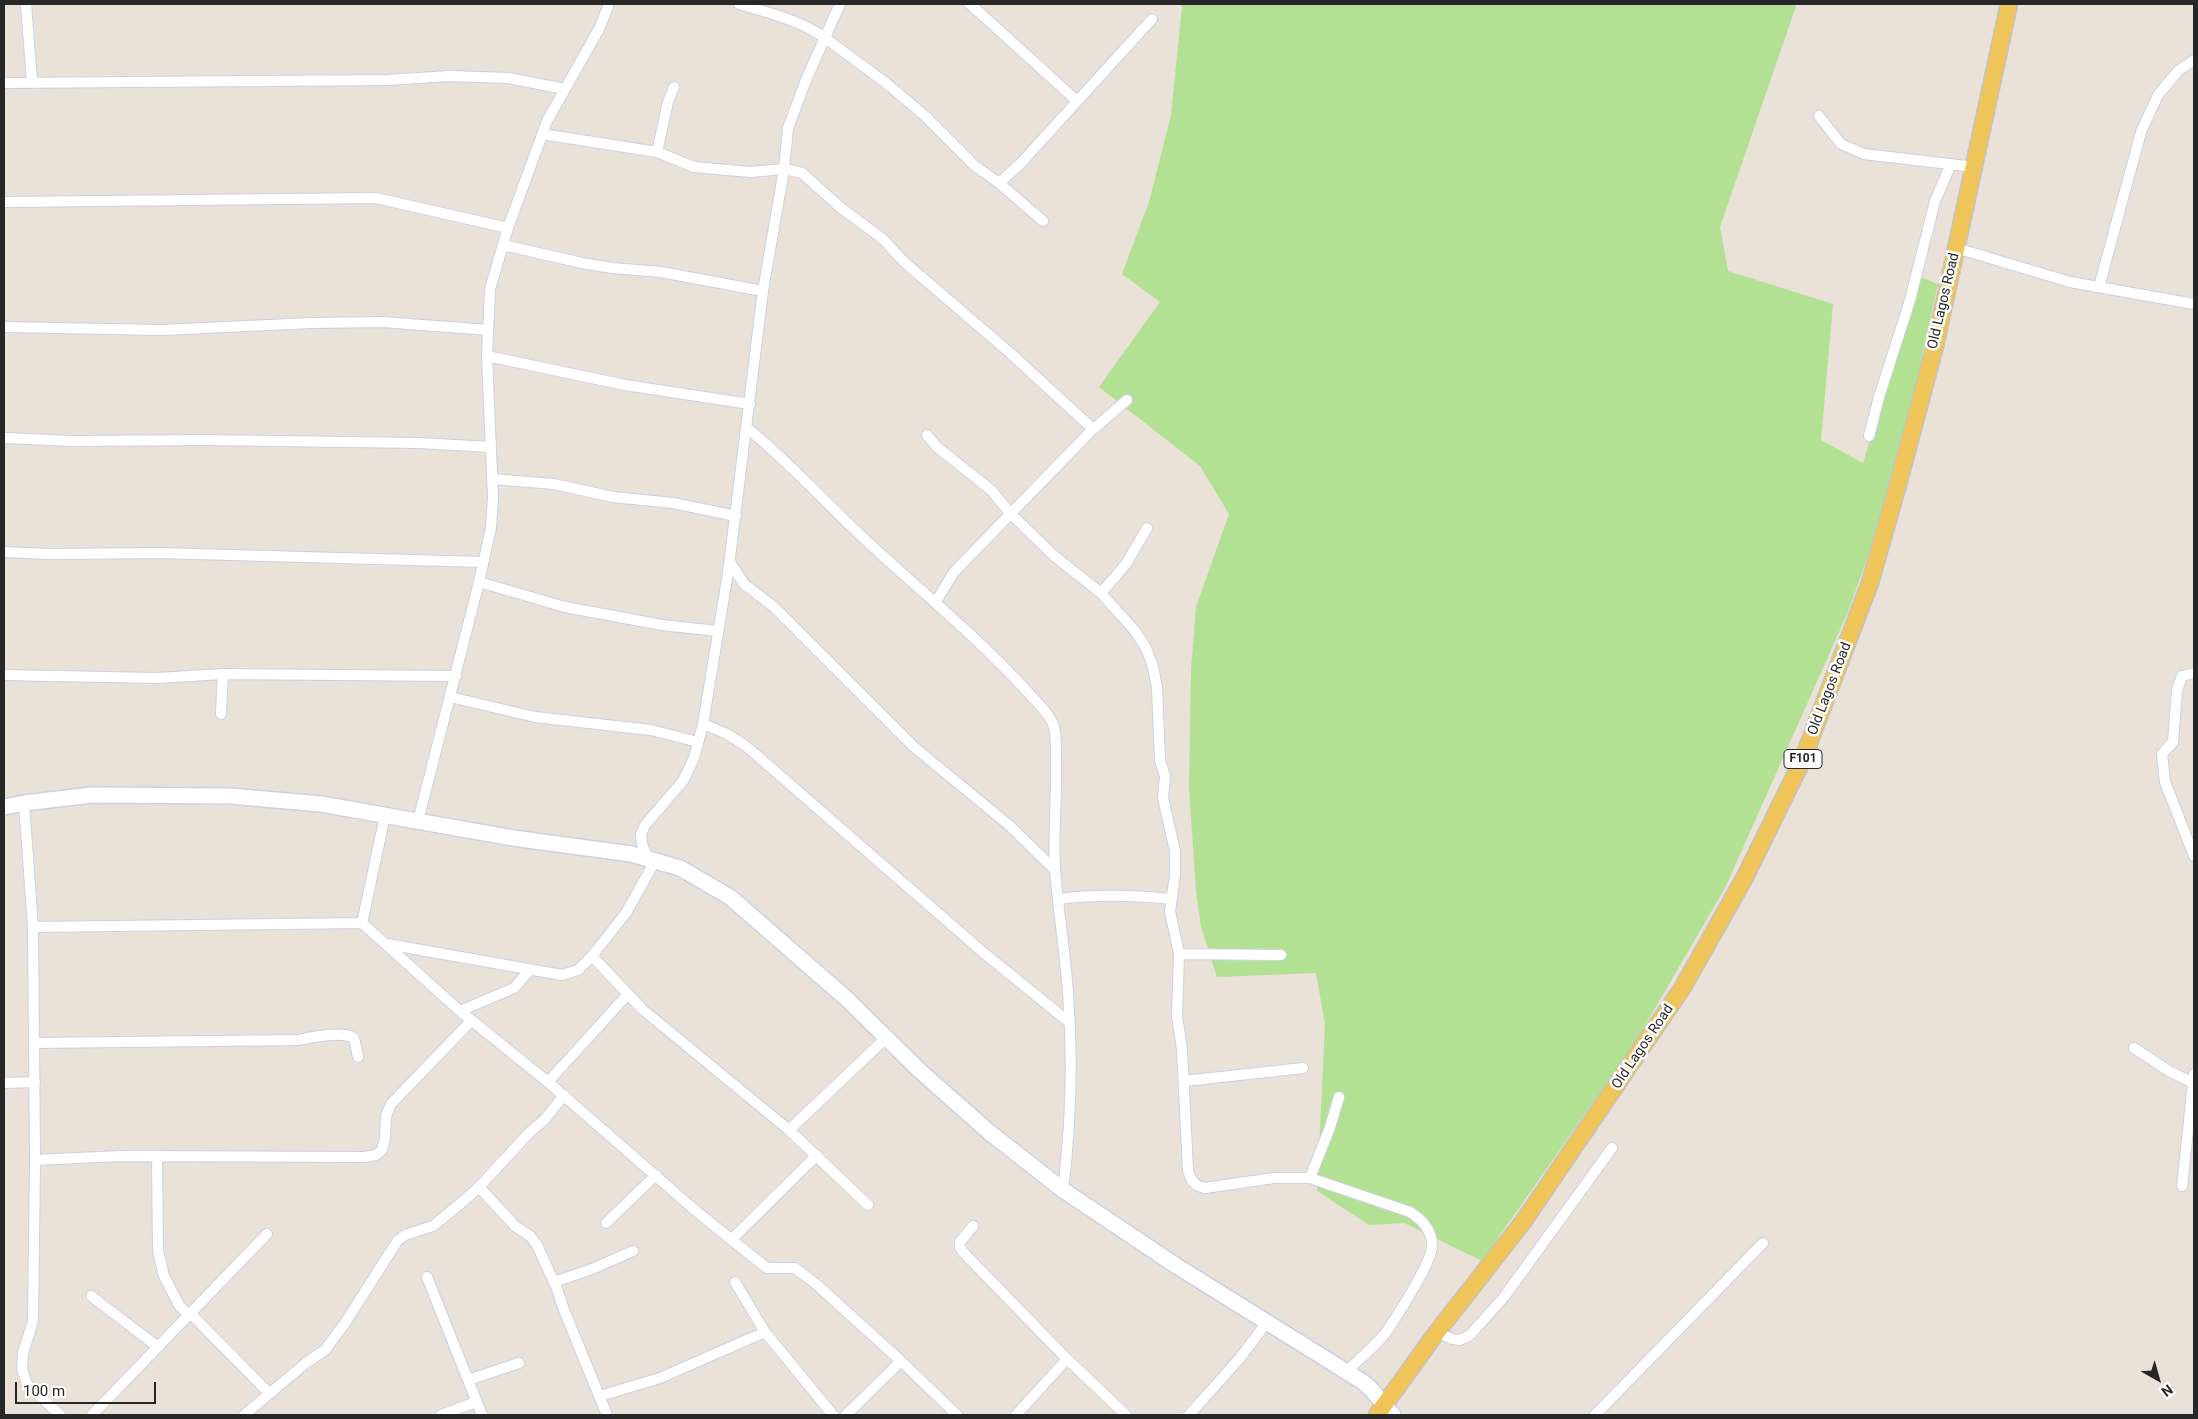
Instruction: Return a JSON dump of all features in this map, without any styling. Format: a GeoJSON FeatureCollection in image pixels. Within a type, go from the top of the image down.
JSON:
{"type":"FeatureCollection","features":[{"type":"Feature","properties":{"kind":"main road","name":"Old Lagos Road"},"geometry":{"type":"LineString","coordinates":[[1385,1412],[1438,1332],[1523,1222],[1683,986],[1745,877],[1798,769],[1870,582],[1918,412],[1975,168],[2009,4]]}},
{"type":"Feature","properties":{"kind":"street"},"geometry":{"type":"LineString","coordinates":[[26,4],[32,82]]}},
{"type":"Feature","properties":{"kind":"street"},"geometry":{"type":"LineString","coordinates":[[418,821],[480,582],[491,528],[492,479],[487,356],[490,289],[508,228],[547,121],[599,29],[609,4]]}},
{"type":"Feature","properties":{"kind":"street"},"geometry":{"type":"LineString","coordinates":[[739,4],[786,18],[815,30],[886,83],[939,128],[975,166],[1043,221]]}},
{"type":"Feature","properties":{"kind":"street"},"geometry":{"type":"LineString","coordinates":[[652,860],[642,844],[641,834],[645,825],[683,781],[694,758],[703,724],[730,562],[763,292],[784,169],[788,128],[840,4]]}},
{"type":"Feature","properties":{"kind":"street"},"geometry":{"type":"LineString","coordinates":[[970,4],[1077,101]]}},
{"type":"Feature","properties":{"kind":"street"},"geometry":{"type":"LineString","coordinates":[[999,184],[1022,163],[1152,19]]}},
{"type":"Feature","properties":{"kind":"street"},"geometry":{"type":"LineString","coordinates":[[2099,287],[2140,132],[2158,95],[2178,71],[2194,60]]}},
{"type":"Feature","properties":{"kind":"street"},"geometry":{"type":"LineString","coordinates":[[4,83],[387,80],[449,76],[508,78],[565,89]]}},
{"type":"Feature","properties":{"kind":"street"},"geometry":{"type":"LineString","coordinates":[[657,152],[668,102],[674,87]]}},
{"type":"Feature","properties":{"kind":"street"},"geometry":{"type":"LineString","coordinates":[[1819,116],[1841,144],[1864,154],[1975,168]]}},
{"type":"Feature","properties":{"kind":"street"},"geometry":{"type":"LineString","coordinates":[[542,134],[657,152],[694,167],[711,170],[750,172],[784,169],[802,173],[842,208],[883,238],[903,261],[1023,364],[1093,429]]}},
{"type":"Feature","properties":{"kind":"street"},"geometry":{"type":"LineString","coordinates":[[1869,436],[1879,397],[1910,300],[1935,201],[1951,164]]}},
{"type":"Feature","properties":{"kind":"street"},"geometry":{"type":"LineString","coordinates":[[4,202],[376,198],[508,228]]}},
{"type":"Feature","properties":{"kind":"street"},"geometry":{"type":"LineString","coordinates":[[503,245],[589,264],[661,272],[763,292]]}},
{"type":"Feature","properties":{"kind":"street"},"geometry":{"type":"LineString","coordinates":[[1956,248],[2058,279],[2194,304]]}},
{"type":"Feature","properties":{"kind":"street"},"geometry":{"type":"LineString","coordinates":[[4,327],[162,330],[311,323],[383,322],[488,330]]}},
{"type":"Feature","properties":{"kind":"street"},"geometry":{"type":"LineString","coordinates":[[487,356],[625,385],[750,404]]}},
{"type":"Feature","properties":{"kind":"street"},"geometry":{"type":"LineString","coordinates":[[935,603],[954,572],[1093,429],[1127,400]]}},
{"type":"Feature","properties":{"kind":"street"},"geometry":{"type":"LineString","coordinates":[[747,428],[816,489],[842,519],[964,627],[1019,683],[1047,714],[1052,724],[1055,737],[1057,786],[1055,870],[1069,1022],[1071,1124],[1062,1190]]}},
{"type":"Feature","properties":{"kind":"street"},"geometry":{"type":"LineString","coordinates":[[927,435],[937,447],[991,490],[1011,514],[1053,555],[1101,593],[1146,648],[1153,667],[1157,687],[1160,760],[1165,776],[1163,798],[1175,851],[1175,875],[1171,899],[1172,923],[1179,954],[1177,1016],[1182,1049],[1188,1170],[1191,1181],[1196,1186],[1205,1188],[1274,1178],[1310,1178],[1410,1212],[1423,1220],[1429,1231],[1432,1247],[1427,1263],[1386,1332],[1346,1372]]}},
{"type":"Feature","properties":{"kind":"street"},"geometry":{"type":"LineString","coordinates":[[4,438],[71,441],[207,440],[420,443],[490,447]]}},
{"type":"Feature","properties":{"kind":"street"},"geometry":{"type":"LineString","coordinates":[[492,479],[554,484],[612,497],[673,503],[736,516]]}},
{"type":"Feature","properties":{"kind":"street"},"geometry":{"type":"LineString","coordinates":[[1101,593],[1126,564],[1147,528]]}},
{"type":"Feature","properties":{"kind":"street"},"geometry":{"type":"LineString","coordinates":[[4,552],[50,554],[160,552],[483,562]]}},
{"type":"Feature","properties":{"kind":"street"},"geometry":{"type":"LineString","coordinates":[[730,562],[744,584],[774,608],[914,747],[1036,849],[1055,870]]}},
{"type":"Feature","properties":{"kind":"street"},"geometry":{"type":"LineString","coordinates":[[480,582],[565,607],[662,625],[718,631]]}},
{"type":"Feature","properties":{"kind":"street"},"geometry":{"type":"LineString","coordinates":[[726,585],[744,584]]}},
{"type":"Feature","properties":{"kind":"street"},"geometry":{"type":"LineString","coordinates":[[2194,673],[2182,676],[2176,690],[2173,742],[2162,754],[2165,782],[2194,856]]}},
{"type":"Feature","properties":{"kind":"street"},"geometry":{"type":"LineString","coordinates":[[4,675],[157,678],[223,674],[456,676]]}},
{"type":"Feature","properties":{"kind":"street"},"geometry":{"type":"LineString","coordinates":[[221,714],[223,674]]}},
{"type":"Feature","properties":{"kind":"street"},"geometry":{"type":"LineString","coordinates":[[450,697],[535,717],[652,730],[698,742]]}},
{"type":"Feature","properties":{"kind":"street"},"geometry":{"type":"LineString","coordinates":[[703,724],[740,742],[776,771],[985,954],[1069,1022]]}},
{"type":"Feature","properties":{"kind":"street"},"geometry":{"type":"LineString","coordinates":[[4,807],[92,796],[230,796],[321,804],[513,838],[631,854],[680,868],[730,897],[848,1000],[918,1070],[990,1132],[1062,1190],[1175,1266],[1371,1389],[1385,1412]]}},
{"type":"Feature","properties":{"kind":"street"},"geometry":{"type":"LineString","coordinates":[[24,803],[33,927],[35,1160],[33,1321],[23,1353],[22,1369],[27,1384],[60,1415]]}},
{"type":"Feature","properties":{"kind":"street"},"geometry":{"type":"LineString","coordinates":[[362,923],[384,816]]}},
{"type":"Feature","properties":{"kind":"street"},"geometry":{"type":"LineString","coordinates":[[1036,849],[1055,848]]}},
{"type":"Feature","properties":{"kind":"street"},"geometry":{"type":"LineString","coordinates":[[385,944],[562,976],[578,970],[592,956],[626,913],[652,860]]}},
{"type":"Feature","properties":{"kind":"street"},"geometry":{"type":"LineString","coordinates":[[1059,899],[1086,895],[1125,895],[1171,899]]}},
{"type":"Feature","properties":{"kind":"street"},"geometry":{"type":"LineString","coordinates":[[33,927],[362,923],[460,1011],[564,1095],[767,1268],[795,1268],[816,1284],[957,1415]]}},
{"type":"Feature","properties":{"kind":"street"},"geometry":{"type":"LineString","coordinates":[[1179,954],[1280,955]]}},
{"type":"Feature","properties":{"kind":"street"},"geometry":{"type":"LineString","coordinates":[[592,956],[642,1009],[702,1060],[790,1130],[868,1205]]}},
{"type":"Feature","properties":{"kind":"street"},"geometry":{"type":"LineString","coordinates":[[460,1011],[514,988],[529,971]]}},
{"type":"Feature","properties":{"kind":"street"},"geometry":{"type":"LineString","coordinates":[[548,1082],[628,994]]}},
{"type":"Feature","properties":{"kind":"street"},"geometry":{"type":"LineString","coordinates":[[35,1160],[157,1156],[364,1157],[376,1155],[382,1150],[385,1138],[386,1116],[391,1104],[471,1020]]}},
{"type":"Feature","properties":{"kind":"street"},"geometry":{"type":"LineString","coordinates":[[34,1043],[299,1040],[320,1036],[350,1036],[354,1038],[358,1057]]}},
{"type":"Feature","properties":{"kind":"street"},"geometry":{"type":"LineString","coordinates":[[790,1130],[886,1038]]}},
{"type":"Feature","properties":{"kind":"street"},"geometry":{"type":"LineString","coordinates":[[2134,1048],[2169,1071],[2194,1079],[2182,1186]]}},
{"type":"Feature","properties":{"kind":"street"},"geometry":{"type":"LineString","coordinates":[[1184,1081],[1303,1068]]}},
{"type":"Feature","properties":{"kind":"street"},"geometry":{"type":"LineString","coordinates":[[4,1083],[35,1082]]}},
{"type":"Feature","properties":{"kind":"street"},"geometry":{"type":"LineString","coordinates":[[244,1415],[268,1393],[325,1350],[345,1323],[398,1240],[405,1235],[433,1226],[479,1187],[529,1133],[545,1119],[564,1095]]}},
{"type":"Feature","properties":{"kind":"street"},"geometry":{"type":"LineString","coordinates":[[1310,1178],[1330,1127],[1338,1097]]}},
{"type":"Feature","properties":{"kind":"street"},"geometry":{"type":"LineString","coordinates":[[1438,1332],[1452,1340],[1460,1340],[1470,1335],[1476,1329],[1504,1297],[1612,1148]]}},
{"type":"Feature","properties":{"kind":"street"},"geometry":{"type":"LineString","coordinates":[[732,1239],[817,1155]]}},
{"type":"Feature","properties":{"kind":"street"},"geometry":{"type":"LineString","coordinates":[[157,1156],[158,1251],[164,1276],[184,1312],[191,1314],[268,1393]]}},
{"type":"Feature","properties":{"kind":"street"},"geometry":{"type":"LineString","coordinates":[[606,1223],[656,1175]]}},
{"type":"Feature","properties":{"kind":"street"},"geometry":{"type":"LineString","coordinates":[[479,1187],[515,1226],[530,1236],[536,1245],[554,1282],[607,1415]]}},
{"type":"Feature","properties":{"kind":"street"},"geometry":{"type":"LineString","coordinates":[[973,1226],[960,1242],[960,1247],[1067,1360],[1126,1415]]}},
{"type":"Feature","properties":{"kind":"street"},"geometry":{"type":"LineString","coordinates":[[92,1415],[267,1234]]}},
{"type":"Feature","properties":{"kind":"street"},"geometry":{"type":"LineString","coordinates":[[1595,1415],[1763,1243]]}},
{"type":"Feature","properties":{"kind":"street"},"geometry":{"type":"LineString","coordinates":[[554,1282],[592,1269],[633,1251]]}},
{"type":"Feature","properties":{"kind":"street"},"geometry":{"type":"LineString","coordinates":[[428,1277],[482,1415]]}},
{"type":"Feature","properties":{"kind":"street"},"geometry":{"type":"LineString","coordinates":[[735,1282],[765,1332],[833,1415]]}},
{"type":"Feature","properties":{"kind":"street"},"geometry":{"type":"LineString","coordinates":[[91,1296],[158,1347]]}},
{"type":"Feature","properties":{"kind":"street"},"geometry":{"type":"LineString","coordinates":[[1189,1415],[1240,1358],[1267,1322]]}},
{"type":"Feature","properties":{"kind":"street"},"geometry":{"type":"LineString","coordinates":[[600,1396],[660,1378],[765,1332]]}},
{"type":"Feature","properties":{"kind":"street"},"geometry":{"type":"LineString","coordinates":[[1016,1415],[1067,1360]]}},
{"type":"Feature","properties":{"kind":"street"},"geometry":{"type":"LineString","coordinates":[[846,1415],[901,1361]]}},
{"type":"Feature","properties":{"kind":"street"},"geometry":{"type":"LineString","coordinates":[[468,1380],[518,1363]]}},
{"type":"Feature","properties":{"kind":"street"},"geometry":{"type":"LineString","coordinates":[[441,1415],[476,1402]]}},
{"type":"Feature","properties":{"kind":"green space"},"geometry":{"type":"Polygon","coordinates":[[[1179,4],[1794,4],[1796,6],[1720,227],[1728,271],[1833,304],[1821,440],[1863,463],[1920,277],[1938,284],[1895,481],[1848,612],[1725,888],[1636,1041],[1482,1261],[1404,1223],[1369,1225],[1317,1191],[1325,1024],[1316,973],[1217,977],[1201,927],[1196,891],[1189,788],[1191,670],[1196,607],[1229,514],[1200,466],[1099,387],[1160,302],[1122,274],[1149,202],[1171,115],[1182,7],[1179,4]]]}}]}
